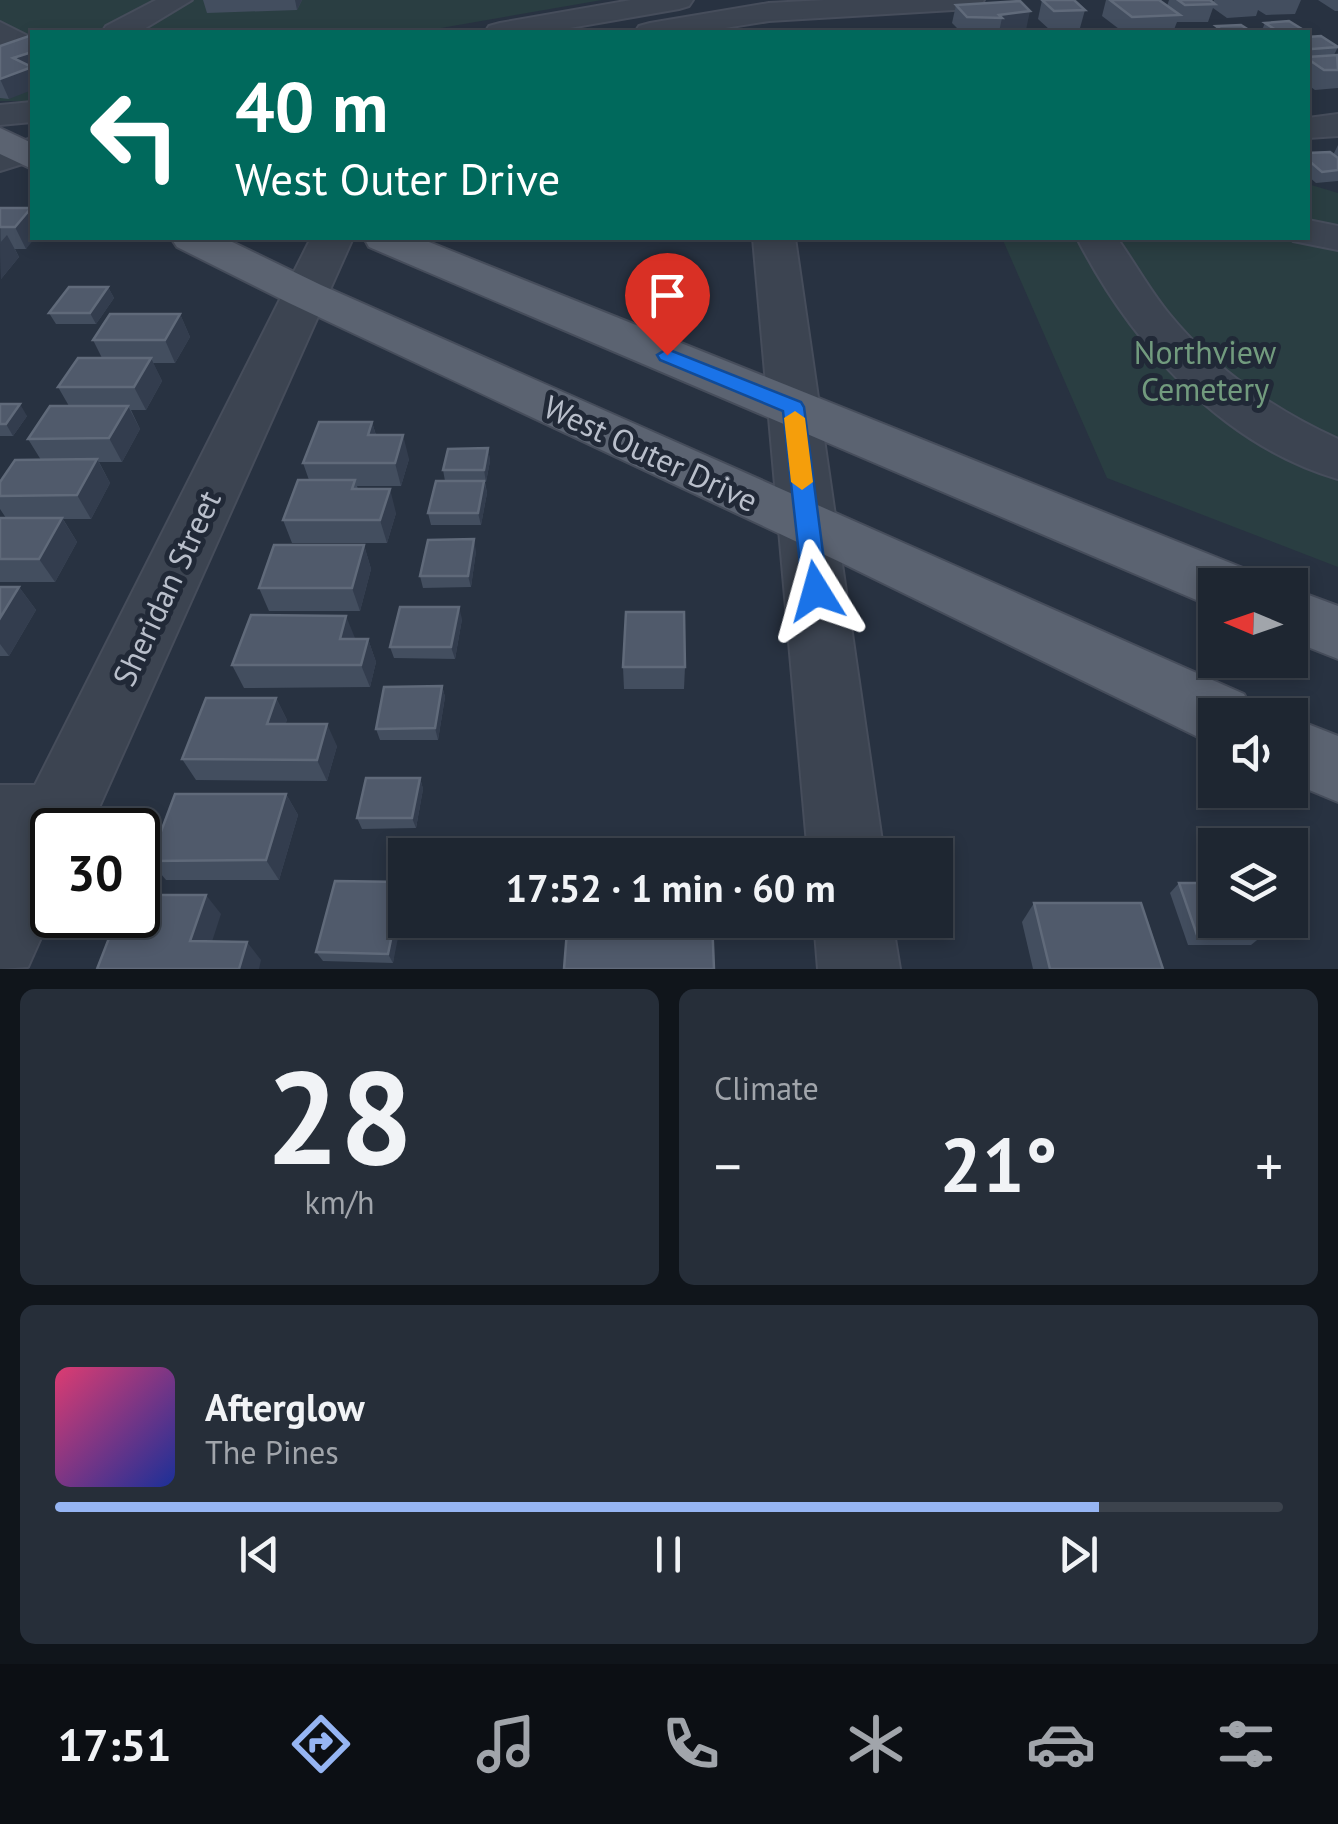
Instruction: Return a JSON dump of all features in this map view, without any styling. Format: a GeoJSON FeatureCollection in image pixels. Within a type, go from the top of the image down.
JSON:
{"type":"FeatureCollection","features":[{"type":"Feature","properties":{"kind":"main road","name":"West Outer Drive"},"geometry":{"type":"LineString","coordinates":[[196,240],[305,294],[806,524],[863,546],[1198,705]]}},
{"type":"Feature","properties":{"kind":"main road"},"geometry":{"type":"LineString","coordinates":[[389,240],[1198,575]]}},
{"type":"Feature","properties":{"kind":"main road"},"geometry":{"type":"LineString","coordinates":[[1308,620],[1338,633]]}},
{"type":"Feature","properties":{"kind":"main road"},"geometry":{"type":"LineString","coordinates":[[1308,756],[1338,770]]}},
{"type":"Feature","properties":{"kind":"street"},"geometry":{"type":"LineString","coordinates":[[122,30],[178,0]]}},
{"type":"Feature","properties":{"kind":"street"},"geometry":{"type":"LineString","coordinates":[[539,29],[679,0]]}},
{"type":"Feature","properties":{"kind":"street"},"geometry":{"type":"LineString","coordinates":[[662,30],[769,12],[970,0]]}},
{"type":"Feature","properties":{"kind":"street"},"geometry":{"type":"LineString","coordinates":[[0,31],[30,47]]}},
{"type":"Feature","properties":{"kind":"street"},"geometry":{"type":"LineString","coordinates":[[13,141],[30,115]]}},
{"type":"Feature","properties":{"kind":"street"},"geometry":{"type":"LineString","coordinates":[[1310,128],[1338,125]]}},
{"type":"Feature","properties":{"kind":"street"},"geometry":{"type":"LineString","coordinates":[[1310,232],[1338,238]]}},
{"type":"Feature","properties":{"kind":"street","name":"Sheridan Street"},"geometry":{"type":"LineString","coordinates":[[0,939],[28,820],[331,240]]}},
{"type":"Feature","properties":{"kind":"street"},"geometry":{"type":"LineString","coordinates":[[774,240],[844,838]]}},
{"type":"Feature","properties":{"kind":"street"},"geometry":{"type":"LineString","coordinates":[[1098,240],[1160,333],[1228,399],[1298,443],[1338,460]]}},
{"type":"Feature","properties":{"kind":"street"},"geometry":{"type":"LineString","coordinates":[[855,938],[859,969]]}},
{"type":"Feature","properties":{"kind":"green space"},"geometry":{"type":"Polygon","coordinates":[[[0,0],[602,0],[430,30],[30,30],[30,101],[0,101],[0,0]]]}},
{"type":"Feature","properties":{"kind":"green space","name":"Northview Cemetery"},"geometry":{"type":"Polygon","coordinates":[[[1310,185],[1338,193],[1338,567],[1107,478],[1003,240],[1310,240],[1310,185]]]}},
{"type":"Feature","properties":{"kind":"building"},"geometry":{"type":"Polygon","coordinates":[[[1042,0],[1074,0],[1085,10],[1054,11],[1042,0]]]}},
{"type":"Feature","properties":{"kind":"building"},"geometry":{"type":"Polygon","coordinates":[[[1110,0],[1159,0],[1180,15],[1132,17],[1110,0]]]}},
{"type":"Feature","properties":{"kind":"building"},"geometry":{"type":"Polygon","coordinates":[[[1178,0],[1210,0],[1215,4],[1185,5],[1178,0]]]}},
{"type":"Feature","properties":{"kind":"building"},"geometry":{"type":"Polygon","coordinates":[[[1020,1],[1030,11],[999,15],[1002,18],[967,17],[956,5],[1020,1]]]}},
{"type":"Feature","properties":{"kind":"building"},"geometry":{"type":"Polygon","coordinates":[[[1289,21],[1303,30],[1276,30],[1265,23],[1289,21]]]}},
{"type":"Feature","properties":{"kind":"building"},"geometry":{"type":"Polygon","coordinates":[[[1241,25],[1249,30],[1221,30],[1216,26],[1241,25]]]}},
{"type":"Feature","properties":{"kind":"building"},"geometry":{"type":"Polygon","coordinates":[[[30,36],[30,53],[13,58],[30,68],[0,79],[0,46],[30,36]]]}},
{"type":"Feature","properties":{"kind":"building"},"geometry":{"type":"Polygon","coordinates":[[[1321,36],[1338,47],[1312,49],[1310,37],[1321,36]]]}},
{"type":"Feature","properties":{"kind":"building"},"geometry":{"type":"Polygon","coordinates":[[[1337,55],[1338,70],[1324,70],[1310,57],[1337,55]]]}},
{"type":"Feature","properties":{"kind":"building"},"geometry":{"type":"Polygon","coordinates":[[[1330,152],[1338,158],[1338,170],[1322,172],[1310,162],[1310,153],[1330,152]]]}},
{"type":"Feature","properties":{"kind":"building"},"geometry":{"type":"Polygon","coordinates":[[[0,208],[30,208],[15,227],[0,227],[0,208]]]}},
{"type":"Feature","properties":{"kind":"building"},"geometry":{"type":"Polygon","coordinates":[[[69,287],[108,287],[90,313],[49,313],[69,287]]]}},
{"type":"Feature","properties":{"kind":"building"},"geometry":{"type":"Polygon","coordinates":[[[110,314],[180,314],[165,340],[93,340],[110,314]]]}},
{"type":"Feature","properties":{"kind":"building"},"geometry":{"type":"Polygon","coordinates":[[[78,358],[151,358],[134,387],[58,387],[78,358]]]}},
{"type":"Feature","properties":{"kind":"building"},"geometry":{"type":"Polygon","coordinates":[[[0,404],[20,404],[6,424],[0,424],[0,404]]]}},
{"type":"Feature","properties":{"kind":"building"},"geometry":{"type":"Polygon","coordinates":[[[50,406],[128,406],[109,438],[28,439],[50,406]]]}},
{"type":"Feature","properties":{"kind":"building"},"geometry":{"type":"Polygon","coordinates":[[[319,422],[372,422],[368,435],[403,435],[395,463],[303,463],[319,422]]]}},
{"type":"Feature","properties":{"kind":"building"},"geometry":{"type":"Polygon","coordinates":[[[488,448],[484,470],[443,470],[448,449],[488,448]]]}},
{"type":"Feature","properties":{"kind":"building"},"geometry":{"type":"Polygon","coordinates":[[[97,459],[77,495],[0,496],[0,482],[15,460],[97,459]]]}},
{"type":"Feature","properties":{"kind":"building"},"geometry":{"type":"Polygon","coordinates":[[[298,480],[355,480],[352,489],[390,489],[380,520],[283,520],[298,480]]]}},
{"type":"Feature","properties":{"kind":"building"},"geometry":{"type":"Polygon","coordinates":[[[436,481],[484,481],[478,513],[428,513],[436,481]]]}},
{"type":"Feature","properties":{"kind":"building"},"geometry":{"type":"Polygon","coordinates":[[[0,518],[62,518],[39,559],[0,559],[0,518]]]}},
{"type":"Feature","properties":{"kind":"building"},"geometry":{"type":"Polygon","coordinates":[[[474,539],[468,576],[420,576],[428,540],[474,539]]]}},
{"type":"Feature","properties":{"kind":"building"},"geometry":{"type":"Polygon","coordinates":[[[274,545],[364,545],[352,588],[259,588],[274,545]]]}},
{"type":"Feature","properties":{"kind":"building"},"geometry":{"type":"Polygon","coordinates":[[[0,587],[19,587],[0,618],[0,587]]]}},
{"type":"Feature","properties":{"kind":"building"},"geometry":{"type":"Polygon","coordinates":[[[400,607],[459,607],[451,647],[390,647],[400,607]]]}},
{"type":"Feature","properties":{"kind":"building"},"geometry":{"type":"Polygon","coordinates":[[[626,612],[684,612],[685,667],[623,667],[626,612]]]}},
{"type":"Feature","properties":{"kind":"building"},"geometry":{"type":"Polygon","coordinates":[[[251,615],[346,616],[340,639],[368,639],[361,665],[232,665],[251,615]]]}},
{"type":"Feature","properties":{"kind":"building"},"geometry":{"type":"Polygon","coordinates":[[[442,686],[435,728],[376,729],[384,687],[442,686]]]}},
{"type":"Feature","properties":{"kind":"building"},"geometry":{"type":"Polygon","coordinates":[[[206,698],[276,698],[267,724],[327,724],[317,760],[182,759],[206,698]]]}},
{"type":"Feature","properties":{"kind":"building"},"geometry":{"type":"Polygon","coordinates":[[[366,778],[420,778],[412,818],[357,818],[366,778]]]}},
{"type":"Feature","properties":{"kind":"building"},"geometry":{"type":"Polygon","coordinates":[[[175,794],[286,794],[266,860],[160,861],[160,834],[175,794]]]}},
{"type":"Feature","properties":{"kind":"building"},"geometry":{"type":"Polygon","coordinates":[[[335,881],[388,882],[388,938],[391,938],[388,954],[316,952],[335,881]]]}},
{"type":"Feature","properties":{"kind":"building"},"geometry":{"type":"Polygon","coordinates":[[[1179,883],[1198,883],[1197,935],[1179,883]]]}},
{"type":"Feature","properties":{"kind":"building"},"geometry":{"type":"Polygon","coordinates":[[[160,895],[206,895],[190,941],[247,942],[239,969],[97,969],[109,938],[160,938],[160,895]]]}},
{"type":"Feature","properties":{"kind":"building"},"geometry":{"type":"Polygon","coordinates":[[[1034,903],[1141,903],[1163,969],[1050,969],[1034,903]]]}},
{"type":"Feature","properties":{"kind":"building"},"geometry":{"type":"Polygon","coordinates":[[[566,938],[713,938],[714,969],[564,969],[566,938]]]}},
{"type":"Feature","properties":{"kind":"slow traffic"},"geometry":{"type":"LineString","coordinates":[[795,418],[802,482]]}},
{"type":"Feature","properties":{"kind":"route"},"geometry":{"type":"LineString","coordinates":[[667,355],[793,407],[816,591]]}}]}
